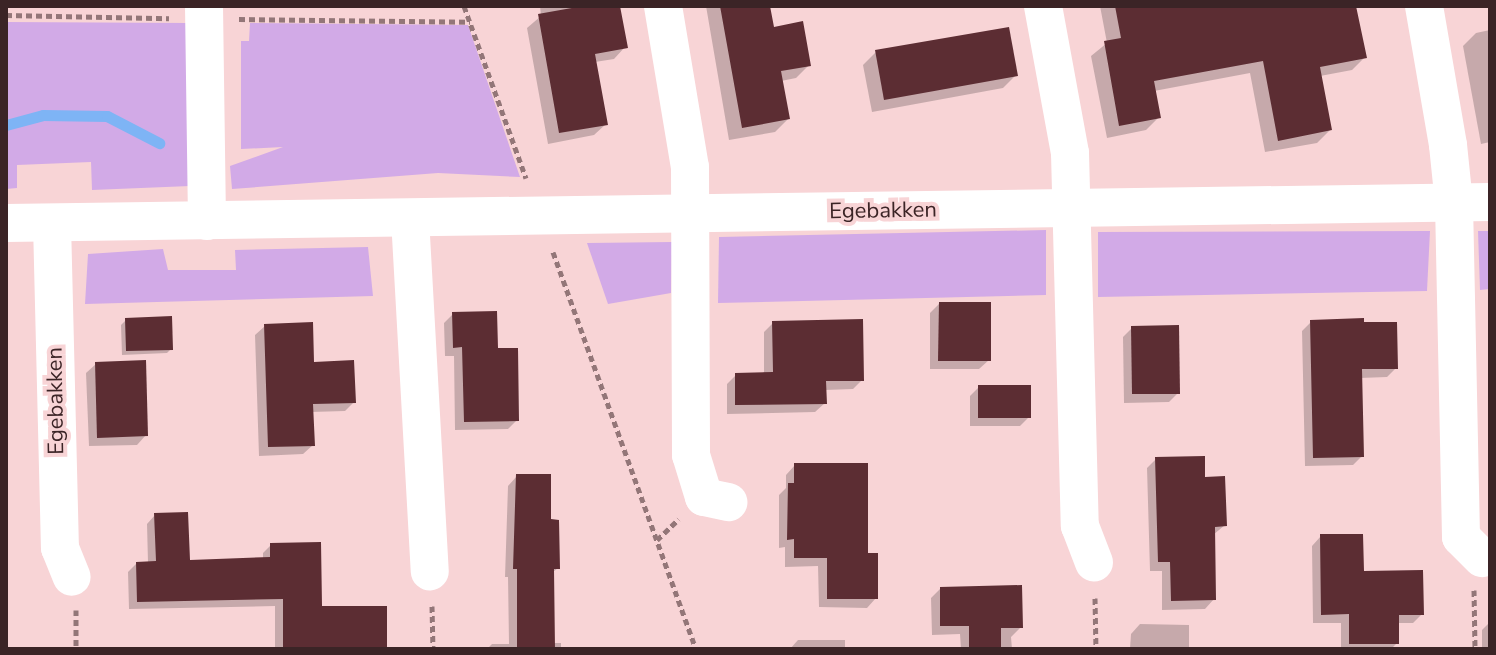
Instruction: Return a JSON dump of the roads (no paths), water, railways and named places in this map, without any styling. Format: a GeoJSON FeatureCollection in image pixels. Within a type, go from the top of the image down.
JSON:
{"type":"FeatureCollection","features":[{"type":"Feature","properties":{"kind":"street"},"geometry":{"type":"LineString","coordinates":[[204,6],[207,221]]}},
{"type":"Feature","properties":{"kind":"street"},"geometry":{"type":"LineString","coordinates":[[663,6],[690,167],[691,455],[704,497],[728,502]]}},
{"type":"Feature","properties":{"kind":"street"},"geometry":{"type":"LineString","coordinates":[[1043,6],[1070,153],[1074,209],[1080,526],[1094,562]]}},
{"type":"Feature","properties":{"kind":"street"},"geometry":{"type":"LineString","coordinates":[[1424,6],[1448,145],[1472,203],[1461,537],[1482,558]]}},
{"type":"Feature","properties":{"kind":"street","name":"Egebakken"},"geometry":{"type":"LineString","coordinates":[[6,223],[1472,203]]}},
{"type":"Feature","properties":{"kind":"street"},"geometry":{"type":"LineString","coordinates":[[410,218],[430,571]]}},
{"type":"Feature","properties":{"kind":"street","name":"Egebakken"},"geometry":{"type":"LineString","coordinates":[[52,223],[60,548],[72,577]]}},
{"type":"Feature","properties":{"kind":"waterway"},"geometry":{"type":"LineString","coordinates":[[6,125],[43,115],[107,116],[159,143]]}}]}
